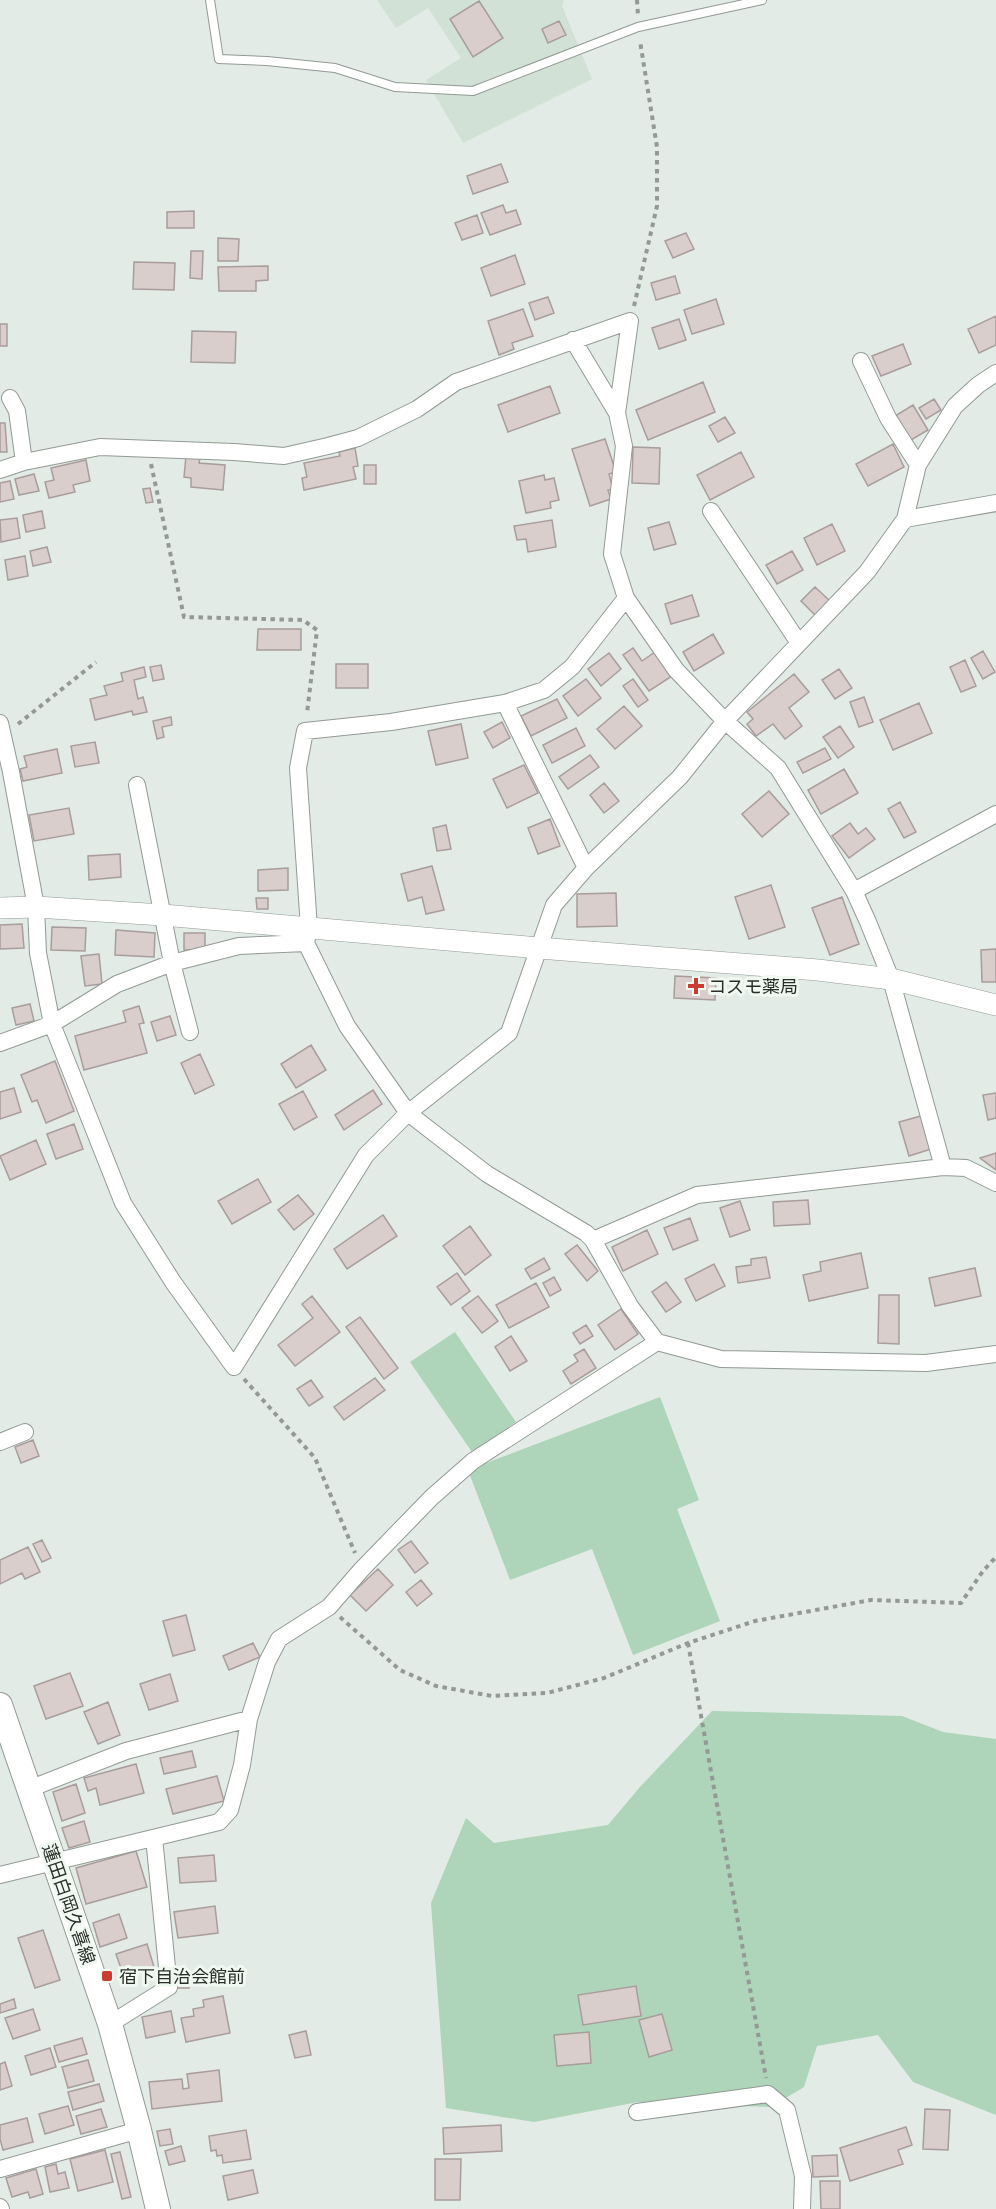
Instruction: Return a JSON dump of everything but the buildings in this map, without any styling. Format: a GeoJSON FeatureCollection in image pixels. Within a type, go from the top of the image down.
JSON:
{"type":"FeatureCollection","features":[{"type":"Feature","properties":{"kind":"main road","name":"蓮田白岡久喜線"},"geometry":{"type":"LineString","coordinates":[[0,1705],[4,1733],[29,1789],[110,2024],[139,2130],[157,2209]]}},
{"type":"Feature","properties":{"kind":"street"},"geometry":{"type":"LineString","coordinates":[[0,470],[24,462],[100,447],[284,456],[328,446],[358,438],[417,409],[456,382],[630,321],[617,413]]}},
{"type":"Feature","properties":{"kind":"street"},"geometry":{"type":"LineString","coordinates":[[573,340],[617,413],[624,446],[612,554],[626,598],[676,670],[725,721],[778,768],[854,891],[891,979],[943,1167]]}},
{"type":"Feature","properties":{"kind":"street"},"geometry":{"type":"LineString","coordinates":[[861,361],[888,417],[918,465]]}},
{"type":"Feature","properties":{"kind":"street"},"geometry":{"type":"LineString","coordinates":[[2,729],[36,907],[38,953],[52,1024],[123,1203],[173,1282],[234,1367],[366,1155],[408,1113],[509,1033],[554,905],[586,868],[680,777],[725,721],[867,572],[904,519],[918,465],[955,406],[978,385],[996,373]]}},
{"type":"Feature","properties":{"kind":"street"},"geometry":{"type":"LineString","coordinates":[[10,398],[18,411],[24,462]]}},
{"type":"Feature","properties":{"kind":"street"},"geometry":{"type":"LineString","coordinates":[[904,519],[996,503]]}},
{"type":"Feature","properties":{"kind":"street"},"geometry":{"type":"LineString","coordinates":[[711,511],[799,643]]}},
{"type":"Feature","properties":{"kind":"street"},"geometry":{"type":"LineString","coordinates":[[626,598],[572,667],[544,690],[506,704],[391,722],[305,731],[298,768],[308,935],[347,1026],[408,1113],[487,1174],[586,1233],[593,1240],[630,1306],[657,1342],[721,1359],[926,1363],[996,1354]]}},
{"type":"Feature","properties":{"kind":"street"},"geometry":{"type":"LineString","coordinates":[[506,704],[586,868]]}},
{"type":"Feature","properties":{"kind":"street"},"geometry":{"type":"LineString","coordinates":[[137,785],[172,963],[190,1032]]}},
{"type":"Feature","properties":{"kind":"street"},"geometry":{"type":"LineString","coordinates":[[854,891],[996,814]]}},
{"type":"Feature","properties":{"kind":"street"},"geometry":{"type":"LineString","coordinates":[[0,908],[36,907],[164,915],[308,935],[539,948],[818,970],[891,979],[996,1005]]}},
{"type":"Feature","properties":{"kind":"street"},"geometry":{"type":"LineString","coordinates":[[0,1043],[52,1024],[117,984],[172,963],[239,946],[308,935]]}},
{"type":"Feature","properties":{"kind":"street"},"geometry":{"type":"LineString","coordinates":[[593,1240],[697,1195],[943,1167],[966,1168],[996,1183]]}},
{"type":"Feature","properties":{"kind":"street"},"geometry":{"type":"LineString","coordinates":[[0,1875],[219,1822],[230,1810],[242,1765],[249,1719],[267,1662],[279,1639],[329,1607],[362,1569],[432,1497],[473,1461],[657,1342]]}},
{"type":"Feature","properties":{"kind":"street"},"geometry":{"type":"LineString","coordinates":[[0,1442],[25,1432]]}},
{"type":"Feature","properties":{"kind":"street"},"geometry":{"type":"LineString","coordinates":[[29,1789],[126,1751],[249,1719]]}},
{"type":"Feature","properties":{"kind":"street"},"geometry":{"type":"LineString","coordinates":[[110,2024],[170,1987],[154,1838]]}},
{"type":"Feature","properties":{"kind":"street"},"geometry":{"type":"LineString","coordinates":[[637,2112],[768,2094],[787,2110],[803,2176],[802,2209]]}},
{"type":"Feature","properties":{"kind":"street"},"geometry":{"type":"LineString","coordinates":[[0,2169],[139,2130]]}},
{"type":"Feature","properties":{"kind":"lane"},"geometry":{"type":"LineString","coordinates":[[210,0],[219,59],[335,68],[395,87],[473,91],[638,27],[762,0]]}},
{"type":"Feature","properties":{"kind":"path"},"geometry":{"type":"LineString","coordinates":[[630,321],[657,206],[657,147],[638,27],[637,0]]}},
{"type":"Feature","properties":{"kind":"path"},"geometry":{"type":"LineString","coordinates":[[148,449],[156,496],[184,617],[303,620],[317,630],[305,731]]}},
{"type":"Feature","properties":{"kind":"path"},"geometry":{"type":"LineString","coordinates":[[2,729],[96,662]]}},
{"type":"Feature","properties":{"kind":"path"},"geometry":{"type":"LineString","coordinates":[[234,1367],[315,1458],[362,1569]]}},
{"type":"Feature","properties":{"kind":"path"},"geometry":{"type":"LineString","coordinates":[[329,1607],[400,1670],[436,1686],[492,1696],[547,1693],[593,1681],[688,1643],[755,1621],[871,1600],[961,1603],[983,1571],[996,1557]]}},
{"type":"Feature","properties":{"kind":"path"},"geometry":{"type":"LineString","coordinates":[[688,1643],[768,2094]]}},
{"type":"Feature","properties":{"kind":"shaded area"},"geometry":{"type":"Polygon","coordinates":[[[377,0],[564,0],[562,6],[592,79],[463,143],[426,80],[461,58],[428,8],[396,28],[377,0]]]}},
{"type":"Feature","properties":{"kind":"green space"},"geometry":{"type":"Polygon","coordinates":[[[455,1332],[516,1422],[472,1452],[410,1362],[455,1332]]]}},
{"type":"Feature","properties":{"kind":"green space"},"geometry":{"type":"Polygon","coordinates":[[[660,1397],[699,1500],[677,1509],[720,1621],[633,1655],[592,1549],[510,1580],[468,1470],[660,1397]]]}},
{"type":"Feature","properties":{"kind":"green space"},"geometry":{"type":"Polygon","coordinates":[[[712,1711],[902,1716],[943,1732],[996,1739],[996,2115],[913,2082],[878,2035],[817,2046],[804,2087],[771,2107],[638,2102],[534,2122],[446,2108],[431,1903],[466,1818],[494,1843],[608,1825],[640,1787],[712,1711]]]}},
{"type":"Feature","properties":{"kind":"place","name":"コスモ薬局"},"geometry":{"type":"Point","coordinates":[696,986]}},
{"type":"Feature","properties":{"kind":"place","name":"宿下自治会館前"},"geometry":{"type":"Point","coordinates":[107,1976]}}]}
